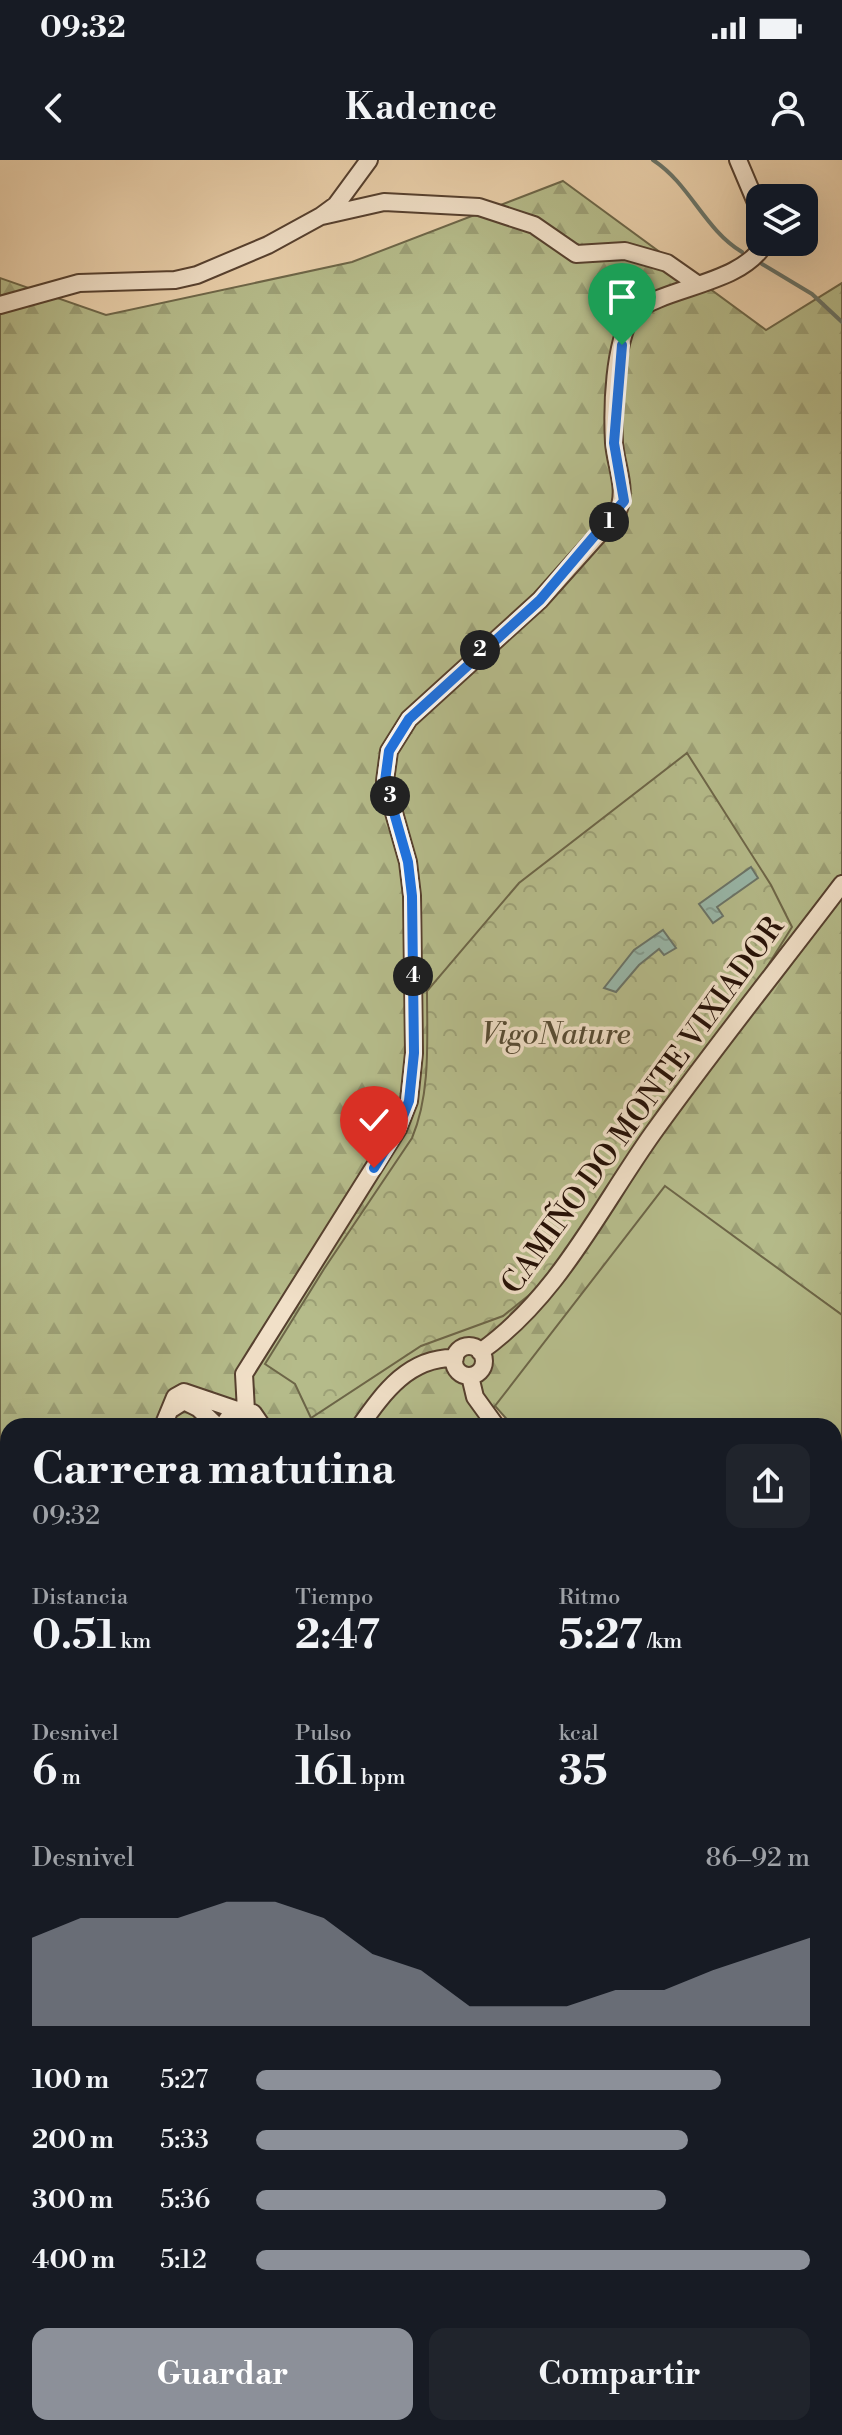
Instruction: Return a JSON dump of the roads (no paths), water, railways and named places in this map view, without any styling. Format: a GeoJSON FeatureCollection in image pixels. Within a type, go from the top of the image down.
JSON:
{"type":"FeatureCollection","features":[{"type":"Feature","properties":{"kind":"street"},"geometry":{"type":"LineString","coordinates":[[0,305],[79,283],[197,275],[268,245],[321,216],[336,205],[369,160]]}},
{"type":"Feature","properties":{"kind":"street"},"geometry":{"type":"LineString","coordinates":[[738,160],[748,184]]}},
{"type":"Feature","properties":{"kind":"street"},"geometry":{"type":"LineString","coordinates":[[321,216],[384,202],[479,207],[534,225],[576,254],[625,251],[667,263],[697,284]]}},
{"type":"Feature","properties":{"kind":"street"},"geometry":{"type":"LineString","coordinates":[[243,1411],[244,1374],[398,1129],[409,1101],[414,1053],[412,896],[408,862],[385,781],[389,751],[409,719],[540,600],[616,515],[624,501],[614,443],[616,389],[627,323],[641,306],[755,256]]}},
{"type":"Feature","properties":{"kind":"street","name":"CAMIÑO DO MONTE VIXIADOR"},"geometry":{"type":"LineString","coordinates":[[480,1352],[510,1331],[543,1297],[654,1132],[842,884]]}},
{"type":"Feature","properties":{"kind":"street"},"geometry":{"type":"LineString","coordinates":[[366,1418],[401,1376],[438,1357],[455,1358],[466,1347],[480,1352],[483,1367],[470,1376]]}},
{"type":"Feature","properties":{"kind":"street"},"geometry":{"type":"LineString","coordinates":[[455,1358],[460,1372],[470,1376]]}},
{"type":"Feature","properties":{"kind":"street"},"geometry":{"type":"LineString","coordinates":[[470,1376],[475,1397],[490,1418]]}},
{"type":"Feature","properties":{"kind":"street"},"geometry":{"type":"LineString","coordinates":[[166,1418],[175,1397],[184,1392],[258,1418]]}},
{"type":"Feature","properties":{"kind":"street"},"geometry":{"type":"LineString","coordinates":[[167,1418],[184,1401],[209,1418]]}},
{"type":"Feature","properties":{"kind":"street"},"geometry":{"type":"LineString","coordinates":[[228,1418],[243,1411]]}},
{"type":"Feature","properties":{"kind":"water"},"geometry":{"type":"Polygon","coordinates":[[[751,867],[758,878],[717,907],[723,916],[713,923],[699,904],[751,867]]]}},
{"type":"Feature","properties":{"kind":"water"},"geometry":{"type":"Polygon","coordinates":[[[663,930],[676,948],[664,955],[659,949],[639,965],[616,992],[604,988],[634,950],[663,930]]]}},
{"type":"Feature","properties":{"kind":"waterway"},"geometry":{"type":"LineString","coordinates":[[653,160],[677,181],[717,231],[742,252]]}},
{"type":"Feature","properties":{"kind":"waterway"},"geometry":{"type":"LineString","coordinates":[[762,264],[812,294],[842,322]]}},
{"type":"Feature","properties":{"kind":"park label","name":"VigoNature"},"geometry":{"type":"Point","coordinates":[556,1035]}}]}
